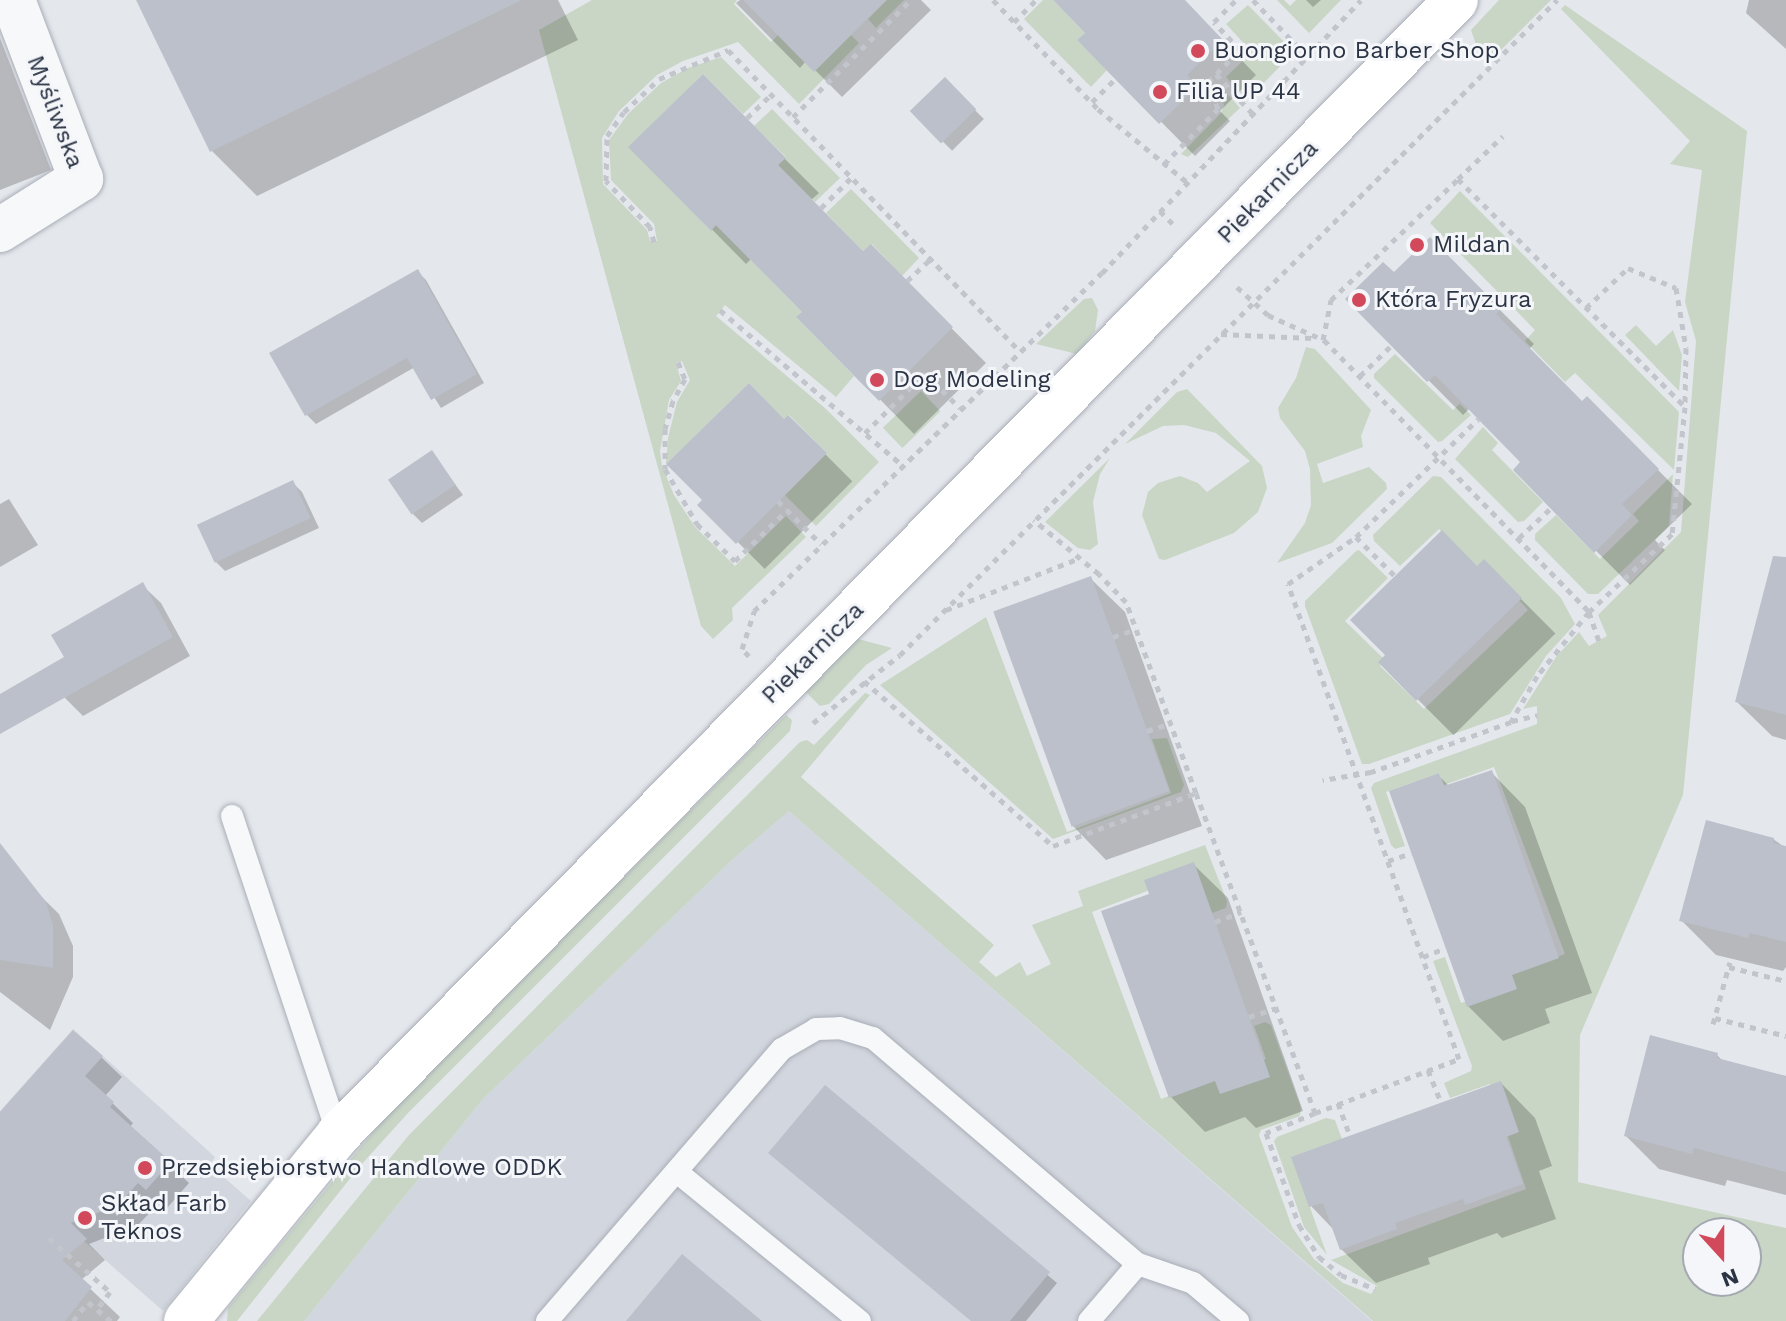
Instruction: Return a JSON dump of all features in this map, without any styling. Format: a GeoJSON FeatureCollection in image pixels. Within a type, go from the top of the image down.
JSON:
{"type":"FeatureCollection","features":[{"type":"Feature","properties":{"kind":"street","name":"Myśliwska"},"geometry":{"type":"LineString","coordinates":[[0,230],[81,179],[13,0]]}},
{"type":"Feature","properties":{"kind":"street","name":"Piekarnicza"},"geometry":{"type":"LineString","coordinates":[[186,1321],[338,1135],[1456,0]]}},
{"type":"Feature","properties":{"kind":"lane"},"geometry":{"type":"LineString","coordinates":[[232,816],[338,1135]]}},
{"type":"Feature","properties":{"kind":"lane"},"geometry":{"type":"LineString","coordinates":[[547,1321],[782,1049],[816,1029],[840,1028],[873,1038],[1138,1264],[1193,1283],[1238,1321]]}},
{"type":"Feature","properties":{"kind":"lane"},"geometry":{"type":"LineString","coordinates":[[677,1172],[860,1321]]}},
{"type":"Feature","properties":{"kind":"lane"},"geometry":{"type":"LineString","coordinates":[[1089,1321],[1138,1264]]}},
{"type":"Feature","properties":{"kind":"path"},"geometry":{"type":"LineString","coordinates":[[793,117],[911,0]]}},
{"type":"Feature","properties":{"kind":"path"},"geometry":{"type":"LineString","coordinates":[[993,0],[1092,102],[1187,182]]}},
{"type":"Feature","properties":{"kind":"path"},"geometry":{"type":"LineString","coordinates":[[1014,22],[1036,0]]}},
{"type":"Feature","properties":{"kind":"path"},"geometry":{"type":"LineString","coordinates":[[1164,164],[1218,109],[1208,82],[1240,50],[1214,22],[1236,0]]}},
{"type":"Feature","properties":{"kind":"path"},"geometry":{"type":"LineString","coordinates":[[1253,0],[1306,55]]}},
{"type":"Feature","properties":{"kind":"path"},"geometry":{"type":"LineString","coordinates":[[816,721],[742,649],[754,611],[901,464],[1102,273],[1361,0]]}},
{"type":"Feature","properties":{"kind":"path"},"geometry":{"type":"LineString","coordinates":[[804,730],[900,655],[1557,0]]}},
{"type":"Feature","properties":{"kind":"path"},"geometry":{"type":"LineString","coordinates":[[654,242],[650,227],[606,181],[607,136],[624,112],[659,79],[728,50],[1020,351]]}},
{"type":"Feature","properties":{"kind":"path"},"geometry":{"type":"LineString","coordinates":[[1216,74],[1252,113]]}},
{"type":"Feature","properties":{"kind":"path"},"geometry":{"type":"LineString","coordinates":[[1092,102],[1115,79]]}},
{"type":"Feature","properties":{"kind":"path"},"geometry":{"type":"LineString","coordinates":[[747,118],[771,95]]}},
{"type":"Feature","properties":{"kind":"path"},"geometry":{"type":"LineString","coordinates":[[1324,340],[1331,300],[1503,136]]}},
{"type":"Feature","properties":{"kind":"path"},"geometry":{"type":"LineString","coordinates":[[821,208],[852,177]]}},
{"type":"Feature","properties":{"kind":"path"},"geometry":{"type":"LineString","coordinates":[[1458,179],[1685,407]]}},
{"type":"Feature","properties":{"kind":"path"},"geometry":{"type":"LineString","coordinates":[[907,281],[931,259]]}},
{"type":"Feature","properties":{"kind":"path"},"geometry":{"type":"LineString","coordinates":[[1511,722],[1537,676],[1589,612],[1672,534],[1685,407],[1686,348],[1676,288],[1628,268],[1586,308]]}},
{"type":"Feature","properties":{"kind":"path"},"geometry":{"type":"LineString","coordinates":[[720,310],[901,464]]}},
{"type":"Feature","properties":{"kind":"path"},"geometry":{"type":"LineString","coordinates":[[1259,310],[1324,340],[1589,612],[1599,641]]}},
{"type":"Feature","properties":{"kind":"path"},"geometry":{"type":"LineString","coordinates":[[1221,334],[1286,335],[1324,340]]}},
{"type":"Feature","properties":{"kind":"path"},"geometry":{"type":"LineString","coordinates":[[1360,376],[1391,346]]}},
{"type":"Feature","properties":{"kind":"path"},"geometry":{"type":"LineString","coordinates":[[678,362],[685,379],[665,429],[664,461],[676,492],[697,524],[735,561],[787,510]]}},
{"type":"Feature","properties":{"kind":"path"},"geometry":{"type":"LineString","coordinates":[[865,433],[925,373],[960,408]]}},
{"type":"Feature","properties":{"kind":"path"},"geometry":{"type":"LineString","coordinates":[[1375,1289],[1341,1275],[1319,1257],[1299,1225],[1266,1133],[1459,1059],[1288,584],[1356,537],[1478,419]]}},
{"type":"Feature","properties":{"kind":"path"},"geometry":{"type":"LineString","coordinates":[[778,501],[821,544]]}},
{"type":"Feature","properties":{"kind":"path"},"geometry":{"type":"LineString","coordinates":[[1519,538],[1551,508]]}},
{"type":"Feature","properties":{"kind":"path"},"geometry":{"type":"LineString","coordinates":[[1034,520],[1126,602],[1315,1113]]}},
{"type":"Feature","properties":{"kind":"path"},"geometry":{"type":"LineString","coordinates":[[1356,537],[1395,576]]}},
{"type":"Feature","properties":{"kind":"path"},"geometry":{"type":"LineString","coordinates":[[944,611],[1080,558]]}},
{"type":"Feature","properties":{"kind":"path"},"geometry":{"type":"LineString","coordinates":[[1113,637],[1136,629]]}},
{"type":"Feature","properties":{"kind":"path"},"geometry":{"type":"LineString","coordinates":[[864,681],[1053,846],[1196,793]]}},
{"type":"Feature","properties":{"kind":"path"},"geometry":{"type":"LineString","coordinates":[[1323,780],[1356,774],[1537,715]]}},
{"type":"Feature","properties":{"kind":"path"},"geometry":{"type":"LineString","coordinates":[[1147,731],[1171,723]]}},
{"type":"Feature","properties":{"kind":"path"},"geometry":{"type":"LineString","coordinates":[[1388,861],[1411,853]]}},
{"type":"Feature","properties":{"kind":"path"},"geometry":{"type":"LineString","coordinates":[[1215,922],[1241,912]]}},
{"type":"Feature","properties":{"kind":"path"},"geometry":{"type":"LineString","coordinates":[[1423,957],[1445,948]]}},
{"type":"Feature","properties":{"kind":"path"},"geometry":{"type":"LineString","coordinates":[[1786,981],[1729,964],[1714,1021],[1786,1036]]}},
{"type":"Feature","properties":{"kind":"path"},"geometry":{"type":"LineString","coordinates":[[1249,1017],[1276,1008]]}},
{"type":"Feature","properties":{"kind":"path"},"geometry":{"type":"LineString","coordinates":[[1428,1070],[1441,1102]]}},
{"type":"Feature","properties":{"kind":"path"},"geometry":{"type":"LineString","coordinates":[[1338,1103],[1350,1136]]}},
{"type":"Feature","properties":{"kind":"path"},"geometry":{"type":"LineString","coordinates":[[49,1238],[110,1292],[97,1309]]}},
{"type":"Feature","properties":{"kind":"path"},"geometry":{"type":"LineString","coordinates":[[73,1321],[88,1302],[111,1321]]}},
{"type":"Feature","properties":{"kind":"shaded area"},"geometry":{"type":"Polygon","coordinates":[[[789,811],[1372,1321],[304,1321],[483,1099],[732,860],[789,811]]]}},
{"type":"Feature","properties":{"kind":"shaded area"},"geometry":{"type":"Polygon","coordinates":[[[73,1029],[215,1157],[210,1165],[251,1201],[163,1311],[0,1167],[0,1111],[73,1029]]]}},
{"type":"Feature","properties":{"kind":"green space"},"geometry":{"type":"Polygon","coordinates":[[[592,0],[737,0],[734,4],[771,42],[778,35],[814,71],[851,35],[859,43],[799,104],[738,42],[683,61],[657,75],[619,111],[602,138],[603,184],[647,230],[650,241],[657,241],[654,224],[611,180],[609,140],[628,114],[661,83],[688,68],[721,57],[761,97],[743,114],[703,74],[629,147],[710,230],[716,225],[802,312],[797,318],[854,376],[836,397],[725,305],[716,316],[826,409],[879,462],[816,526],[785,495],[827,453],[789,415],[784,419],[749,383],[666,464],[668,438],[677,402],[690,380],[682,361],[676,363],[681,381],[669,400],[660,451],[662,466],[674,495],[695,527],[735,566],[786,516],[806,537],[732,608],[733,620],[713,639],[701,626],[539,30],[592,0]]]}},
{"type":"Feature","properties":{"kind":"green space"},"geometry":{"type":"Polygon","coordinates":[[[887,0],[904,0],[876,28],[868,19],[887,0]]]}},
{"type":"Feature","properties":{"kind":"green space"},"geometry":{"type":"Polygon","coordinates":[[[1043,0],[1053,0],[1085,33],[1077,40],[1107,70],[1091,87],[1024,19],[1043,0]]]}},
{"type":"Feature","properties":{"kind":"green space"},"geometry":{"type":"Polygon","coordinates":[[[1277,0],[1284,0],[1290,6],[1296,0],[1341,0],[1309,33],[1277,0]]]}},
{"type":"Feature","properties":{"kind":"green space"},"geometry":{"type":"Polygon","coordinates":[[[1499,0],[1551,0],[1494,57],[1478,50],[1471,30],[1499,0]]]}},
{"type":"Feature","properties":{"kind":"green space"},"geometry":{"type":"Polygon","coordinates":[[[1248,5],[1294,52],[1247,100],[1226,77],[1252,52],[1226,24],[1248,5]]]}},
{"type":"Feature","properties":{"kind":"green space"},"geometry":{"type":"Polygon","coordinates":[[[1565,5],[1747,131],[1683,795],[1580,1035],[1578,1182],[1736,1217],[1682,1217],[1682,1297],[1762,1297],[1762,1223],[1786,1228],[1786,1321],[1373,1321],[789,811],[732,860],[483,1099],[304,1321],[257,1321],[409,1135],[800,742],[807,740],[814,745],[865,693],[870,695],[801,777],[994,945],[979,962],[996,977],[1020,962],[1027,976],[1051,964],[1032,925],[1083,906],[1078,891],[1205,845],[1227,901],[1226,908],[1212,913],[1197,872],[1092,912],[1161,1099],[1266,1059],[1254,1026],[1265,1022],[1271,1025],[1301,1108],[1300,1116],[1261,1130],[1259,1135],[1292,1227],[1314,1259],[1343,1283],[1371,1294],[1377,1286],[1331,1260],[1526,1189],[1490,1084],[1450,1098],[1444,1083],[1471,1071],[1472,1066],[1433,961],[1445,957],[1461,1003],[1513,984],[1510,974],[1565,954],[1494,767],[1444,785],[1439,773],[1386,792],[1405,846],[1395,849],[1371,788],[1374,783],[1537,724],[1537,706],[1523,709],[1556,657],[1579,632],[1589,646],[1607,636],[1598,615],[1681,532],[1696,341],[1685,302],[1702,170],[1670,164],[1690,141],[1561,9],[1565,5]]]}},
{"type":"Feature","properties":{"kind":"green space"},"geometry":{"type":"Polygon","coordinates":[[[1218,84],[1240,108],[1188,157],[1181,154],[1221,113],[1224,105],[1218,84]]]}},
{"type":"Feature","properties":{"kind":"green space"},"geometry":{"type":"Polygon","coordinates":[[[772,109],[840,178],[815,202],[778,165],[786,157],[754,126],[772,109]]]}},
{"type":"Feature","properties":{"kind":"green space"},"geometry":{"type":"Polygon","coordinates":[[[851,189],[919,258],[902,276],[872,244],[863,251],[826,213],[851,189]]]}},
{"type":"Feature","properties":{"kind":"green space"},"geometry":{"type":"Polygon","coordinates":[[[1460,191],[1679,412],[1674,470],[1575,373],[1565,382],[1525,341],[1535,330],[1430,223],[1460,191]]]}},
{"type":"Feature","properties":{"kind":"green space"},"geometry":{"type":"Polygon","coordinates":[[[1092,298],[1098,310],[1095,331],[1077,354],[1036,344],[1084,299],[1092,298]]]}},
{"type":"Feature","properties":{"kind":"green space"},"geometry":{"type":"Polygon","coordinates":[[[1636,325],[1656,346],[1673,330],[1682,355],[1679,391],[1625,335],[1636,325]]]}},
{"type":"Feature","properties":{"kind":"green space"},"geometry":{"type":"Polygon","coordinates":[[[1306,347],[1315,349],[1371,410],[1361,436],[1363,447],[1317,464],[1323,483],[1369,467],[1386,483],[1387,489],[1332,543],[1277,563],[1305,523],[1311,505],[1310,469],[1305,451],[1280,418],[1278,408],[1296,378],[1306,347]]]}},
{"type":"Feature","properties":{"kind":"green space"},"geometry":{"type":"Polygon","coordinates":[[[1395,354],[1453,410],[1460,404],[1471,415],[1442,441],[1438,442],[1374,378],[1374,374],[1395,354]]]}},
{"type":"Feature","properties":{"kind":"green space"},"geometry":{"type":"Polygon","coordinates":[[[1187,389],[1262,466],[1267,488],[1258,512],[1234,533],[1165,560],[1159,559],[1142,515],[1148,492],[1158,483],[1180,476],[1198,483],[1207,492],[1250,461],[1216,433],[1184,425],[1163,426],[1125,444],[1177,392],[1187,389]]]}},
{"type":"Feature","properties":{"kind":"green space"},"geometry":{"type":"Polygon","coordinates":[[[921,391],[940,411],[902,448],[883,428],[921,391]]]}},
{"type":"Feature","properties":{"kind":"green space"},"geometry":{"type":"Polygon","coordinates":[[[1483,427],[1498,443],[1492,450],[1543,502],[1524,521],[1518,522],[1455,459],[1483,427]]]}},
{"type":"Feature","properties":{"kind":"green space"},"geometry":{"type":"Polygon","coordinates":[[[1110,458],[1100,474],[1093,502],[1098,544],[1090,550],[1078,548],[1045,522],[1110,458]]]}},
{"type":"Feature","properties":{"kind":"green space"},"geometry":{"type":"Polygon","coordinates":[[[1673,474],[1669,526],[1598,594],[1588,594],[1535,540],[1535,534],[1556,515],[1600,559],[1639,521],[1633,514],[1673,474]]]}},
{"type":"Feature","properties":{"kind":"green space"},"geometry":{"type":"Polygon","coordinates":[[[1433,476],[1441,477],[1561,598],[1575,624],[1546,656],[1510,714],[1362,764],[1305,606],[1305,601],[1356,551],[1359,550],[1388,578],[1345,621],[1385,660],[1380,666],[1424,709],[1528,610],[1485,564],[1478,570],[1439,529],[1400,566],[1374,541],[1373,535],[1433,476]]]}},
{"type":"Feature","properties":{"kind":"green space"},"geometry":{"type":"Polygon","coordinates":[[[986,617],[1067,832],[1171,793],[1152,739],[1167,738],[1184,785],[1181,792],[1053,839],[880,685],[986,617]]]}},
{"type":"Feature","properties":{"kind":"green space"},"geometry":{"type":"Polygon","coordinates":[[[858,639],[892,648],[866,665],[829,704],[820,706],[806,692],[858,639]]]}},
{"type":"Feature","properties":{"kind":"green space"},"geometry":{"type":"Polygon","coordinates":[[[786,715],[792,720],[790,731],[408,1113],[360,1166],[237,1321],[227,1321],[228,1308],[393,1108],[786,715]]]}},
{"type":"Feature","properties":{"kind":"green space"},"geometry":{"type":"Polygon","coordinates":[[[1326,1118],[1335,1120],[1342,1139],[1292,1157],[1327,1255],[1304,1227],[1274,1141],[1277,1137],[1326,1118]]]}},
{"type":"Feature","properties":{"kind":"building"},"geometry":{"type":"Polygon","coordinates":[[[136,0],[522,0],[210,152],[136,0]]]}},
{"type":"Feature","properties":{"kind":"building"},"geometry":{"type":"Polygon","coordinates":[[[743,0],[886,0],[814,72],[743,0]]]}},
{"type":"Feature","properties":{"kind":"building"},"geometry":{"type":"Polygon","coordinates":[[[1053,0],[1185,0],[1223,40],[1187,75],[1198,86],[1159,124],[1077,40],[1085,33],[1053,0]]]}},
{"type":"Feature","properties":{"kind":"building"},"geometry":{"type":"Polygon","coordinates":[[[703,74],[786,158],[778,165],[863,251],[871,244],[953,327],[879,401],[796,317],[802,312],[716,225],[711,231],[628,147],[703,74]]]}},
{"type":"Feature","properties":{"kind":"building"},"geometry":{"type":"Polygon","coordinates":[[[945,77],[976,109],[941,143],[910,111],[945,77]]]}},
{"type":"Feature","properties":{"kind":"building"},"geometry":{"type":"Polygon","coordinates":[[[1430,237],[1501,309],[1496,314],[1582,401],[1587,396],[1659,469],[1622,504],[1632,515],[1594,553],[1513,470],[1520,462],[1435,375],[1427,382],[1345,299],[1383,262],[1394,272],[1430,237]]]}},
{"type":"Feature","properties":{"kind":"building"},"geometry":{"type":"Polygon","coordinates":[[[418,269],[477,374],[431,400],[407,358],[305,416],[269,353],[418,269]]]}},
{"type":"Feature","properties":{"kind":"building"},"geometry":{"type":"Polygon","coordinates":[[[749,383],[784,419],[788,415],[827,453],[736,544],[697,505],[702,500],[666,464],[749,383]]]}},
{"type":"Feature","properties":{"kind":"building"},"geometry":{"type":"Polygon","coordinates":[[[432,450],[455,485],[412,514],[388,480],[432,450]]]}},
{"type":"Feature","properties":{"kind":"building"},"geometry":{"type":"Polygon","coordinates":[[[293,480],[311,518],[215,563],[197,525],[293,480]]]}},
{"type":"Feature","properties":{"kind":"building"},"geometry":{"type":"Polygon","coordinates":[[[1442,530],[1477,566],[1484,559],[1522,598],[1416,701],[1378,662],[1385,655],[1350,620],[1442,530]]]}},
{"type":"Feature","properties":{"kind":"building"},"geometry":{"type":"Polygon","coordinates":[[[1773,556],[1786,557],[1786,715],[1735,702],[1773,556]]]}},
{"type":"Feature","properties":{"kind":"building"},"geometry":{"type":"Polygon","coordinates":[[[1091,576],[1169,791],[1072,827],[993,612],[1091,576]]]}},
{"type":"Feature","properties":{"kind":"building"},"geometry":{"type":"Polygon","coordinates":[[[143,582],[173,637],[0,734],[0,694],[64,657],[51,635],[143,582]]]}},
{"type":"Feature","properties":{"kind":"building"},"geometry":{"type":"Polygon","coordinates":[[[1492,770],[1559,958],[1512,975],[1517,989],[1467,1007],[1389,791],[1439,773],[1444,786],[1492,770]]]}},
{"type":"Feature","properties":{"kind":"building"},"geometry":{"type":"Polygon","coordinates":[[[1706,820],[1774,838],[1773,843],[1786,846],[1786,942],[1750,933],[1748,938],[1679,921],[1706,820]]]}},
{"type":"Feature","properties":{"kind":"building"},"geometry":{"type":"Polygon","coordinates":[[[0,843],[46,902],[53,925],[53,968],[0,960],[0,843]]]}},
{"type":"Feature","properties":{"kind":"building"},"geometry":{"type":"Polygon","coordinates":[[[1194,862],[1270,1077],[1220,1094],[1215,1081],[1169,1098],[1101,911],[1149,894],[1144,880],[1194,862]]]}},
{"type":"Feature","properties":{"kind":"building"},"geometry":{"type":"Polygon","coordinates":[[[73,1030],[103,1056],[85,1076],[114,1102],[110,1107],[171,1162],[146,1190],[138,1183],[118,1205],[71,1223],[87,1239],[62,1260],[92,1287],[65,1321],[0,1321],[0,1112],[73,1030]]]}},
{"type":"Feature","properties":{"kind":"building"},"geometry":{"type":"Polygon","coordinates":[[[1650,1035],[1718,1053],[1717,1058],[1786,1076],[1786,1172],[1694,1148],[1692,1154],[1624,1136],[1650,1035]]]}},
{"type":"Feature","properties":{"kind":"building"},"geometry":{"type":"Polygon","coordinates":[[[1501,1081],[1519,1132],[1506,1137],[1523,1184],[1465,1205],[1463,1199],[1395,1223],[1397,1229],[1340,1250],[1323,1203],[1309,1207],[1291,1157],[1501,1081]]]}},
{"type":"Feature","properties":{"kind":"building"},"geometry":{"type":"Polygon","coordinates":[[[825,1085],[1050,1272],[1010,1321],[971,1321],[768,1153],[825,1085]]]}},
{"type":"Feature","properties":{"kind":"building"},"geometry":{"type":"Polygon","coordinates":[[[682,1254],[762,1321],[626,1321],[682,1254]]]}},
{"type":"Feature","properties":{"kind":"place","name":"Buongiorno Barber Shop"},"geometry":{"type":"Point","coordinates":[1198,51]}},
{"type":"Feature","properties":{"kind":"place","name":"Filia UP 44"},"geometry":{"type":"Point","coordinates":[1160,92]}},
{"type":"Feature","properties":{"kind":"place","name":"Mildan"},"geometry":{"type":"Point","coordinates":[1417,245]}},
{"type":"Feature","properties":{"kind":"place","name":"Która Fryzura"},"geometry":{"type":"Point","coordinates":[1359,300]}},
{"type":"Feature","properties":{"kind":"place","name":"Dog Modeling"},"geometry":{"type":"Point","coordinates":[877,380]}},
{"type":"Feature","properties":{"kind":"place","name":"Przedsiębiorstwo Handlowe ODDK"},"geometry":{"type":"Point","coordinates":[145,1168]}},
{"type":"Feature","properties":{"kind":"place","name":"Skład Farb Teknos"},"geometry":{"type":"Point","coordinates":[85,1218]}}]}
